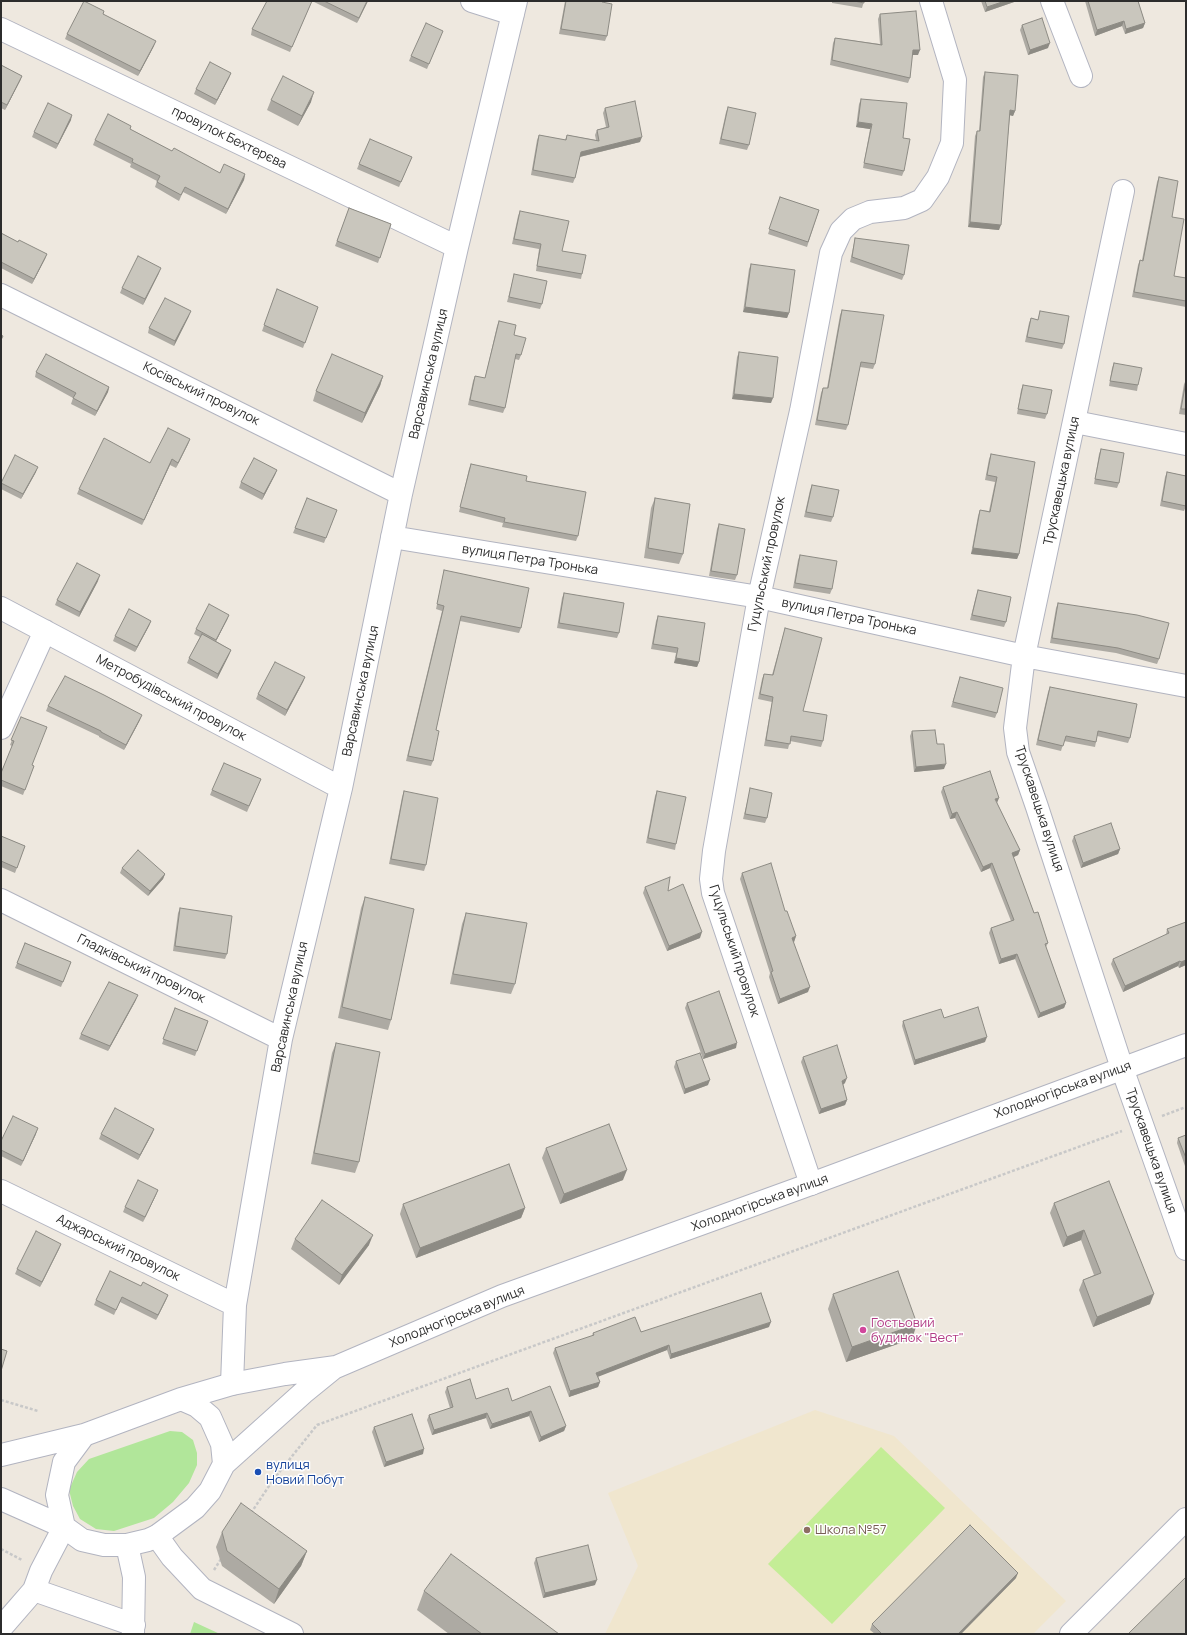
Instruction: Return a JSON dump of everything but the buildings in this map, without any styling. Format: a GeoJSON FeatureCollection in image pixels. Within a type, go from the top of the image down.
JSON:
{"type":"FeatureCollection","features":[{"type":"Feature","properties":{"kind":"street"},"geometry":{"type":"LineString","coordinates":[[472,1],[515,7]]}},
{"type":"Feature","properties":{"kind":"street","name":"Гуцульський провулок"},"geometry":{"type":"LineString","coordinates":[[811,1184],[713,893],[711,879],[714,851],[759,597],[801,411],[831,253],[841,231],[853,219],[870,212],[904,208],[922,200],[938,177],[952,143],[955,80],[931,1]]}},
{"type":"Feature","properties":{"kind":"street"},"geometry":{"type":"LineString","coordinates":[[1052,1],[1081,76]]}},
{"type":"Feature","properties":{"kind":"street","name":"Варсавинська вулиця"},"geometry":{"type":"LineString","coordinates":[[232,1384],[235,1305],[281,1039],[341,788],[401,494],[457,247],[515,7]]}},
{"type":"Feature","properties":{"kind":"street","name":"провулок Бехтерєва"},"geometry":{"type":"LineString","coordinates":[[1,29],[457,247]]}},
{"type":"Feature","properties":{"kind":"street","name":"Трускавецька вулиця"},"geometry":{"type":"LineString","coordinates":[[1123,191],[1024,656],[1015,728],[1018,752],[1122,1068],[1186,1249]]}},
{"type":"Feature","properties":{"kind":"street","name":"Косівський провулок"},"geometry":{"type":"LineString","coordinates":[[1,295],[401,494]]}},
{"type":"Feature","properties":{"kind":"street"},"geometry":{"type":"LineString","coordinates":[[1074,422],[1186,444]]}},
{"type":"Feature","properties":{"kind":"street","name":"вулиця Петра Тронька"},"geometry":{"type":"LineString","coordinates":[[392,537],[759,597],[1024,656],[1186,686]]}},
{"type":"Feature","properties":{"kind":"street","name":"Метробудівський провулок"},"geometry":{"type":"LineString","coordinates":[[1,608],[341,788]]}},
{"type":"Feature","properties":{"kind":"street"},"geometry":{"type":"LineString","coordinates":[[1,728],[45,631]]}},
{"type":"Feature","properties":{"kind":"street","name":"Гладківський провулок"},"geometry":{"type":"LineString","coordinates":[[1,900],[281,1039]]}},
{"type":"Feature","properties":{"kind":"street","name":"Холодногірська вулиця"},"geometry":{"type":"LineString","coordinates":[[224,1464],[303,1393],[336,1367],[502,1296],[811,1184],[1186,1045]]}},
{"type":"Feature","properties":{"kind":"street","name":"Аджарський провулок"},"geometry":{"type":"LineString","coordinates":[[1,1191],[235,1305]]}},
{"type":"Feature","properties":{"kind":"street","name":"Холодногірська вулиця"},"geometry":{"type":"LineString","coordinates":[[1,1455],[84,1435],[181,1399],[232,1384],[284,1374],[336,1367]]}},
{"type":"Feature","properties":{"kind":"street"},"geometry":{"type":"LineString","coordinates":[[1,1500],[64,1527],[82,1540],[104,1545],[127,1545],[148,1540],[157,1536],[195,1508],[210,1491],[224,1464],[222,1444],[210,1417],[198,1406],[181,1399]]}},
{"type":"Feature","properties":{"kind":"street"},"geometry":{"type":"LineString","coordinates":[[1,1628],[34,1590],[42,1570],[64,1527],[57,1495],[64,1462],[84,1435]]}},
{"type":"Feature","properties":{"kind":"street"},"geometry":{"type":"LineString","coordinates":[[1071,1634],[1186,1519]]}},
{"type":"Feature","properties":{"kind":"street"},"geometry":{"type":"LineString","coordinates":[[157,1536],[172,1557],[202,1589],[292,1634]]}},
{"type":"Feature","properties":{"kind":"street"},"geometry":{"type":"LineString","coordinates":[[34,1590],[134,1630],[134,1577],[127,1545]]}},
{"type":"Feature","properties":{"kind":"path"},"geometry":{"type":"LineString","coordinates":[[248,1519],[273,1480],[317,1425],[1186,1107]]}},
{"type":"Feature","properties":{"kind":"path"},"geometry":{"type":"LineString","coordinates":[[1,1400],[38,1411]]}},
{"type":"Feature","properties":{"kind":"path"},"geometry":{"type":"LineString","coordinates":[[202,1589],[223,1557]]}},
{"type":"Feature","properties":{"kind":"shaded area","name":"Школа №57"},"geometry":{"type":"Polygon","coordinates":[[[815,1410],[894,1436],[1066,1601],[1033,1634],[605,1634],[638,1566],[608,1493],[815,1410]]]}},
{"type":"Feature","properties":{"kind":"green space"},"geometry":{"type":"Polygon","coordinates":[[[170,1431],[182,1432],[193,1440],[197,1453],[197,1465],[189,1483],[173,1502],[154,1518],[114,1531],[96,1529],[80,1519],[73,1506],[69,1490],[77,1472],[89,1459],[170,1431]]]}},
{"type":"Feature","properties":{"kind":"green space"},"geometry":{"type":"Polygon","coordinates":[[[881,1447],[945,1508],[832,1624],[768,1564],[881,1447]]]}},
{"type":"Feature","properties":{"kind":"green space"},"geometry":{"type":"Polygon","coordinates":[[[194,1622],[220,1634],[190,1634],[194,1622]]]}},
{"type":"Feature","properties":{"kind":"place","name":"Гостьовий будинок \"Вест\""},"geometry":{"type":"Point","coordinates":[863,1330]}},
{"type":"Feature","properties":{"kind":"place","name":"вулиця Новий Побут"},"geometry":{"type":"Point","coordinates":[258,1472]}},
{"type":"Feature","properties":{"kind":"place","name":"Школа №57"},"geometry":{"type":"Point","coordinates":[807,1530]}}]}
